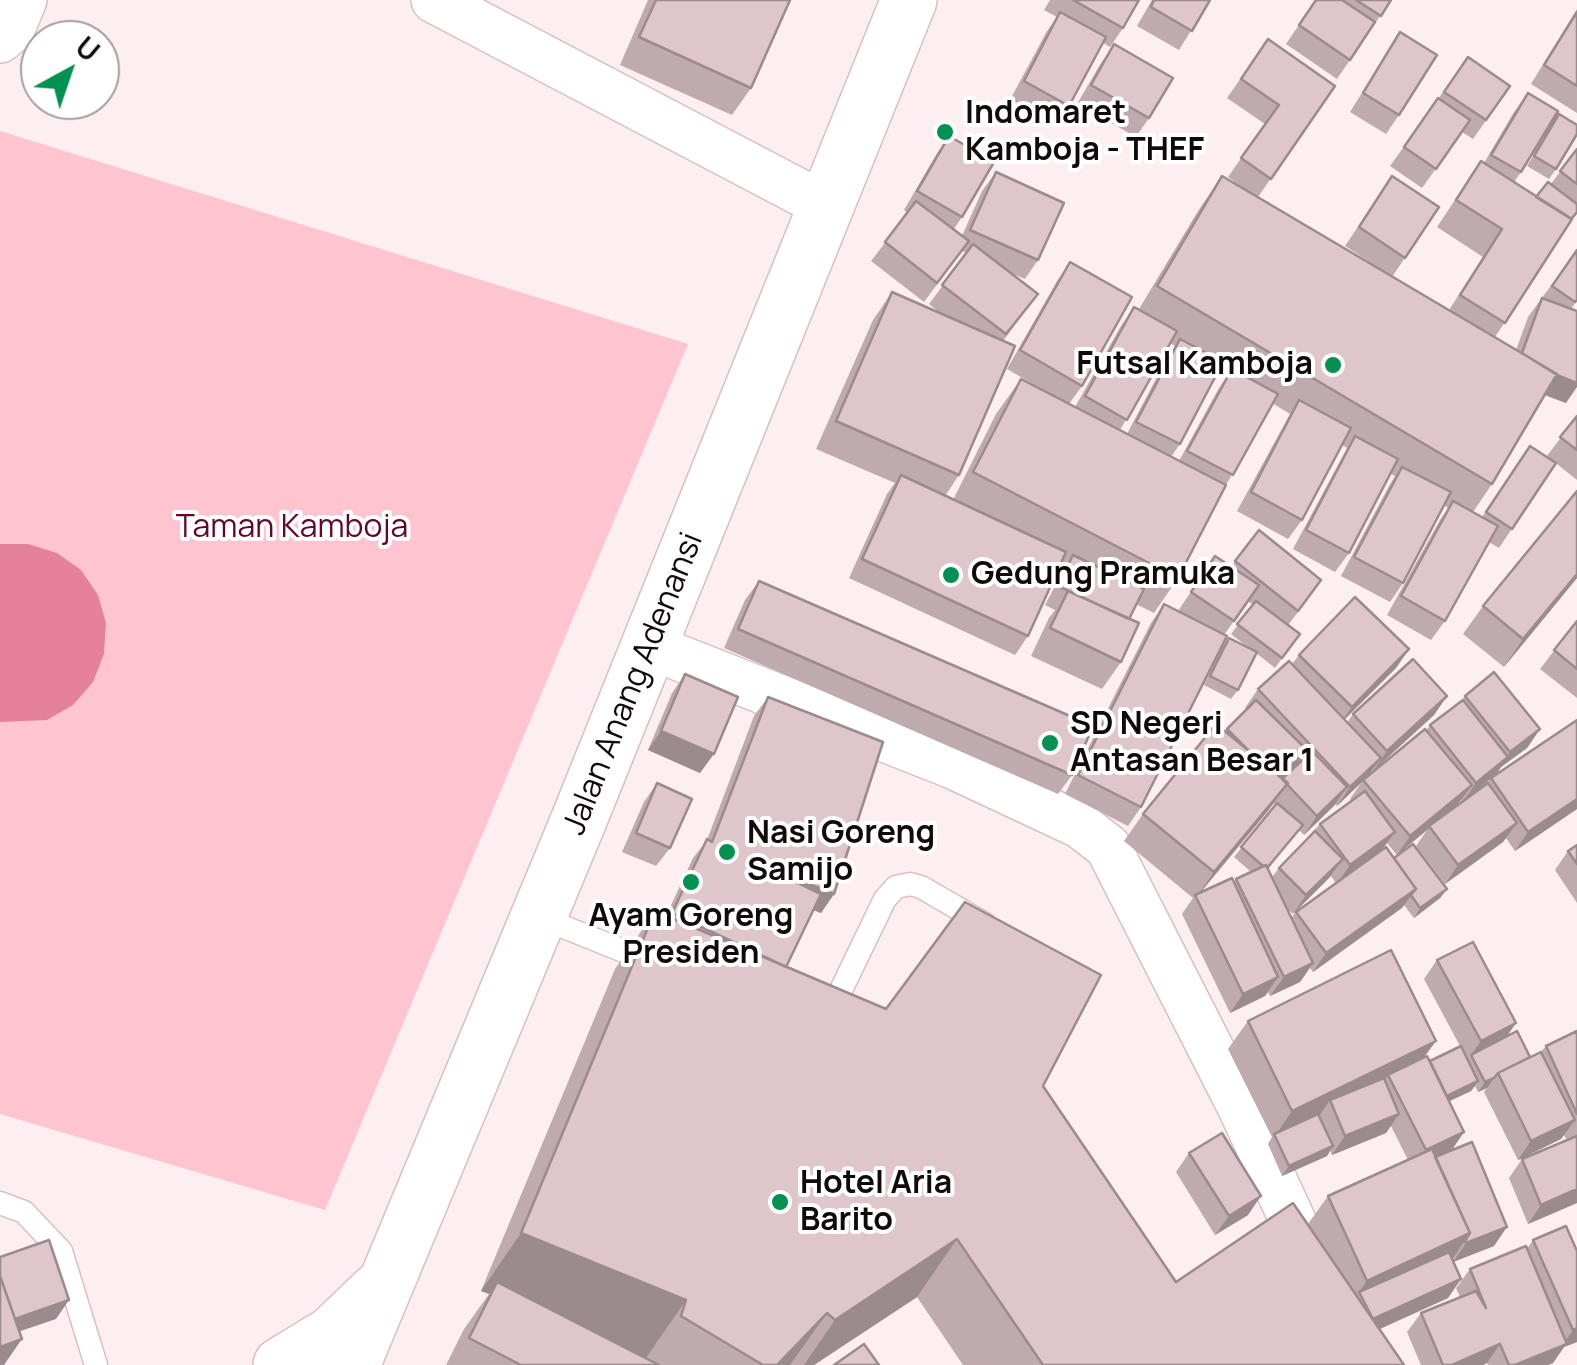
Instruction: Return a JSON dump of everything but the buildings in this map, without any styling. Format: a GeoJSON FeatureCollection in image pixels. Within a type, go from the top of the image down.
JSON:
{"type":"FeatureCollection","features":[{"type":"Feature","properties":{"kind":"highway","name":"Jalan Anang Adenansi"},"geometry":{"type":"LineString","coordinates":[[352,1365],[910,0]]}},
{"type":"Feature","properties":{"kind":"highway"},"geometry":{"type":"LineString","coordinates":[[281,1365],[332,1334],[387,1281]]}},
{"type":"Feature","properties":{"kind":"street"},"geometry":{"type":"LineString","coordinates":[[0,40],[11,31],[24,0]]}},
{"type":"Feature","properties":{"kind":"street"},"geometry":{"type":"LineString","coordinates":[[434,0],[826,206]]}},
{"type":"Feature","properties":{"kind":"street"},"geometry":{"type":"LineString","coordinates":[[649,646],[953,766],[1080,826],[1108,848],[1240,1108],[1359,1365]]}},
{"type":"Feature","properties":{"kind":"lane"},"geometry":{"type":"LineString","coordinates":[[810,1027],[828,1017],[884,899],[896,887],[921,887],[1014,941]]}},
{"type":"Feature","properties":{"kind":"lane"},"geometry":{"type":"LineString","coordinates":[[538,916],[666,968]]}},
{"type":"Feature","properties":{"kind":"lane"},"geometry":{"type":"LineString","coordinates":[[0,1203],[24,1212],[61,1251],[96,1365]]}},
{"type":"Feature","properties":{"kind":"green space","name":"Taman Kamboja"},"geometry":{"type":"Polygon","coordinates":[[[0,131],[688,344],[325,1210],[0,1114],[0,131]]]}},
{"type":"Feature","properties":{"kind":"shaded area"},"geometry":{"type":"Polygon","coordinates":[[[0,544],[28,544],[57,553],[81,570],[98,595],[106,623],[104,654],[93,682],[73,705],[47,720],[0,722],[0,544]]]}},
{"type":"Feature","properties":{"kind":"place","name":"Indomaret Kamboja - THEF"},"geometry":{"type":"Point","coordinates":[945,132]}},
{"type":"Feature","properties":{"kind":"place","name":"Futsal Kamboja"},"geometry":{"type":"Point","coordinates":[1333,365]}},
{"type":"Feature","properties":{"kind":"place","name":"Gedung Pramuka"},"geometry":{"type":"Point","coordinates":[951,575]}},
{"type":"Feature","properties":{"kind":"place","name":"SD Negeri Antasan Besar 1"},"geometry":{"type":"Point","coordinates":[1050,743]}},
{"type":"Feature","properties":{"kind":"place","name":"Nasi Goreng Samijo"},"geometry":{"type":"Point","coordinates":[727,852]}},
{"type":"Feature","properties":{"kind":"place","name":"Ayam Goreng Presiden"},"geometry":{"type":"Point","coordinates":[691,882]}},
{"type":"Feature","properties":{"kind":"place","name":"Hotel Aria Barito"},"geometry":{"type":"Point","coordinates":[780,1202]}}]}
